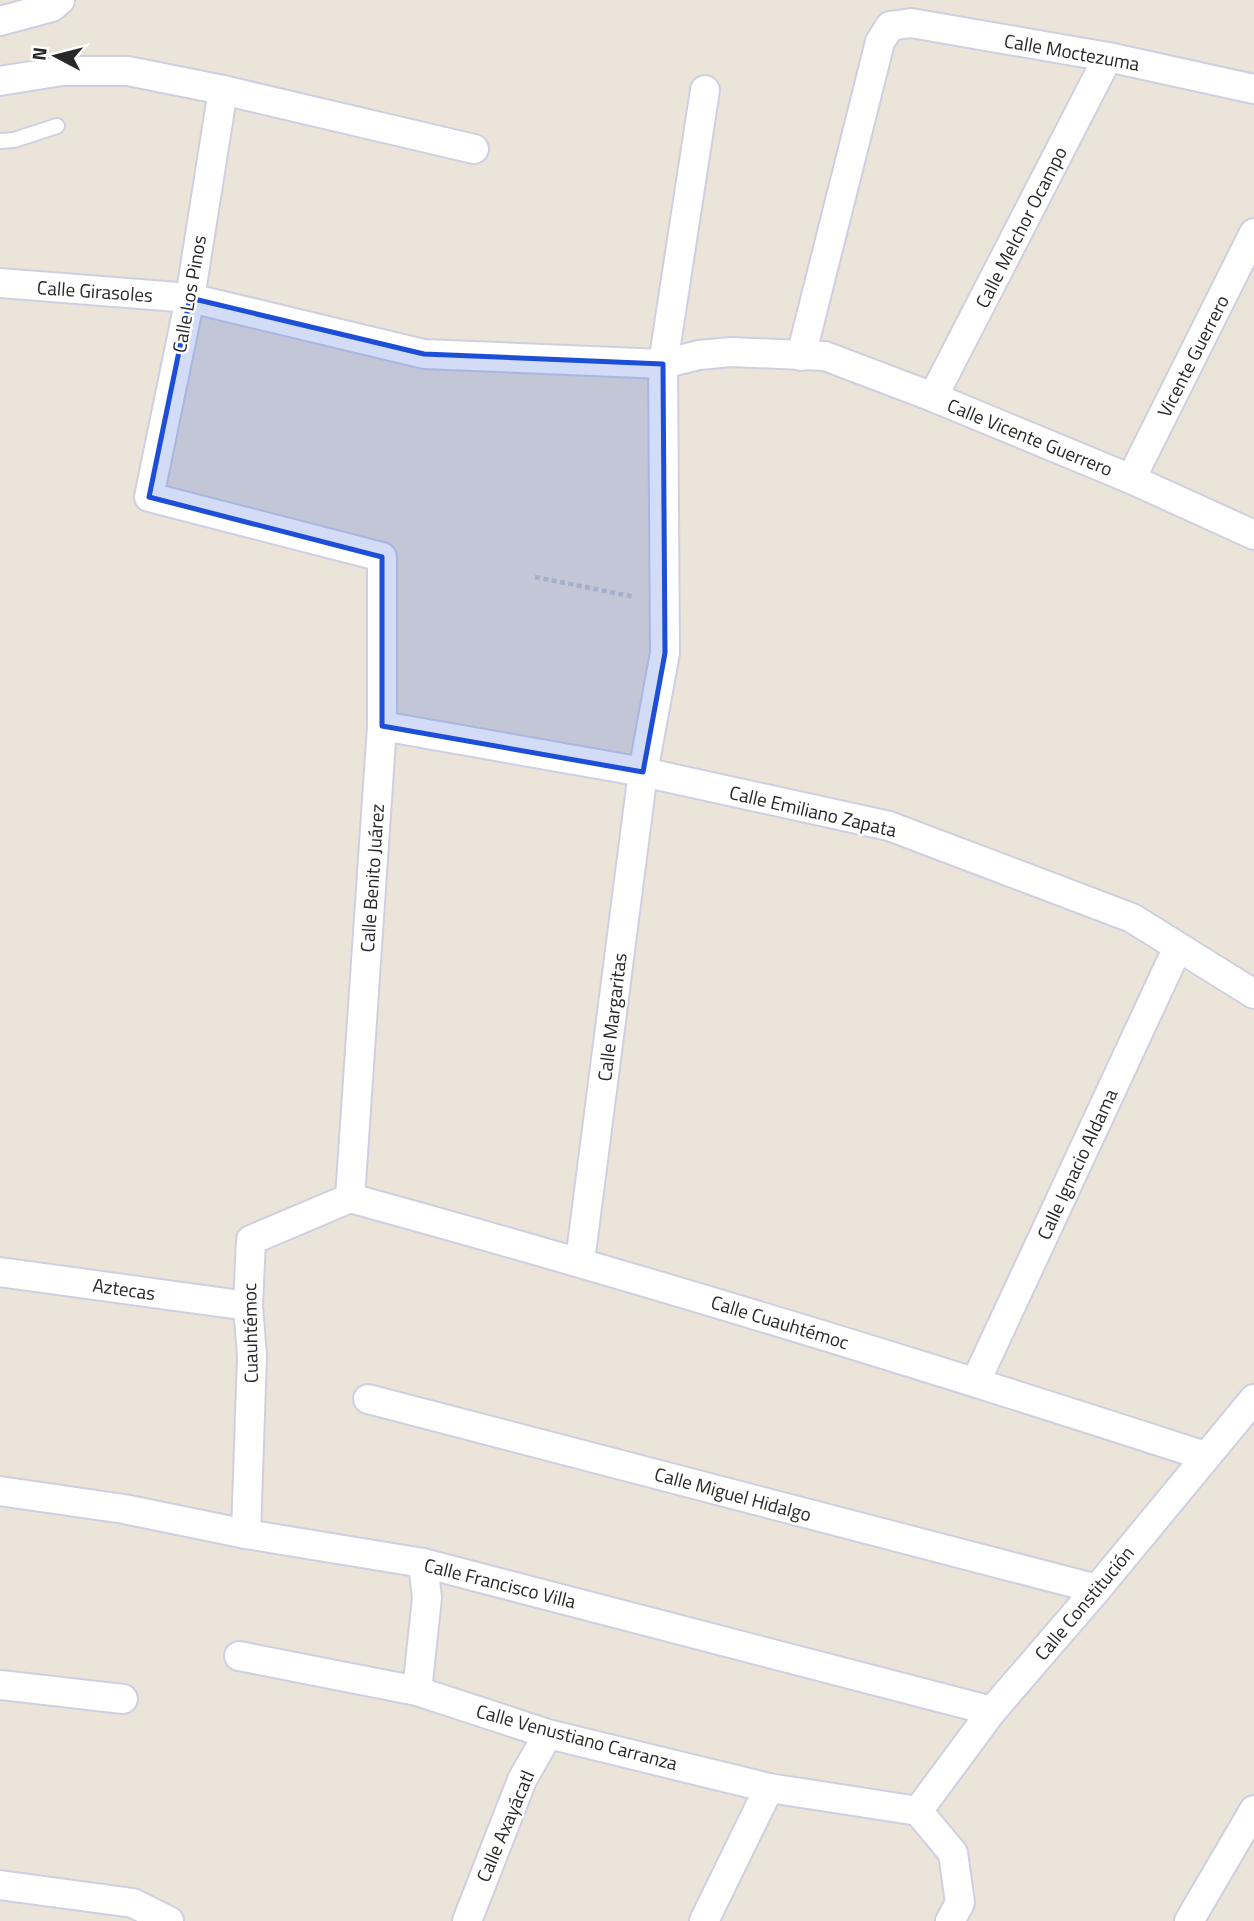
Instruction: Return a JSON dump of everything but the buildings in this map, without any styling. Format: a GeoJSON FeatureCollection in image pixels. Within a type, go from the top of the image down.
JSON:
{"type":"FeatureCollection","features":[{"type":"Feature","properties":{"kind":"street"},"geometry":{"type":"LineString","coordinates":[[0,21],[52,7],[60,0]]}},
{"type":"Feature","properties":{"kind":"street","name":"Calle Moctezuma"},"geometry":{"type":"LineString","coordinates":[[801,356],[880,42],[890,26],[911,23],[1108,57],[1254,89]]}},
{"type":"Feature","properties":{"kind":"street","name":"Calle Melchor Ocampo"},"geometry":{"type":"LineString","coordinates":[[933,397],[1108,57]]}},
{"type":"Feature","properties":{"kind":"street"},"geometry":{"type":"LineString","coordinates":[[0,81],[62,71],[128,71],[223,90],[474,149]]}},
{"type":"Feature","properties":{"kind":"street","name":"Calle Los Pinos"},"geometry":{"type":"LineString","coordinates":[[223,90],[190,298],[149,497],[382,557]]}},
{"type":"Feature","properties":{"kind":"street","name":"Calle Margaritas"},"geometry":{"type":"LineString","coordinates":[[580,1261],[643,772],[665,653],[663,364],[705,90]]}},
{"type":"Feature","properties":{"kind":"street","name":"Vicente Guerrero"},"geometry":{"type":"LineString","coordinates":[[1131,479],[1254,233]]}},
{"type":"Feature","properties":{"kind":"street","name":"Calle Girasoles"},"geometry":{"type":"LineString","coordinates":[[0,283],[190,298],[424,354],[663,364]]}},
{"type":"Feature","properties":{"kind":"street","name":"Calle Vicente Guerrero"},"geometry":{"type":"LineString","coordinates":[[663,364],[699,355],[731,352],[825,356],[933,397],[1131,479],[1254,535]]}},
{"type":"Feature","properties":{"kind":"street","name":"Calle Benito Juárez"},"geometry":{"type":"LineString","coordinates":[[350,1198],[382,726],[382,557]]}},
{"type":"Feature","properties":{"kind":"street","name":"Calle Emiliano Zapata"},"geometry":{"type":"LineString","coordinates":[[382,726],[643,772],[888,826],[1132,918],[1254,994]]}},
{"type":"Feature","properties":{"kind":"street","name":"Calle Ignacio Aldama"},"geometry":{"type":"LineString","coordinates":[[976,1381],[1178,947]]}},
{"type":"Feature","properties":{"kind":"street","name":"Calle Cuauhtémoc"},"geometry":{"type":"LineString","coordinates":[[350,1198],[580,1261],[976,1381],[1205,1456]]}},
{"type":"Feature","properties":{"kind":"street","name":"Cuauhtémoc"},"geometry":{"type":"LineString","coordinates":[[246,1534],[252,1356],[248,1306],[251,1240],[350,1198]]}},
{"type":"Feature","properties":{"kind":"street","name":"Aztecas"},"geometry":{"type":"LineString","coordinates":[[0,1272],[248,1306]]}},
{"type":"Feature","properties":{"kind":"street","name":"Calle Miguel Hidalgo"},"geometry":{"type":"LineString","coordinates":[[369,1399],[1097,1589]]}},
{"type":"Feature","properties":{"kind":"street","name":"Calle Constitución"},"geometry":{"type":"LineString","coordinates":[[918,1811],[992,1711],[1254,1399]]}},
{"type":"Feature","properties":{"kind":"street","name":"Calle Francisco Villa"},"geometry":{"type":"LineString","coordinates":[[0,1491],[124,1509],[246,1534],[423,1563],[992,1711]]}},
{"type":"Feature","properties":{"kind":"street"},"geometry":{"type":"LineString","coordinates":[[417,1691],[427,1598],[423,1563]]}},
{"type":"Feature","properties":{"kind":"street","name":"Calle Venustiano Carranza"},"geometry":{"type":"LineString","coordinates":[[239,1656],[417,1691],[548,1734],[769,1788],[918,1811]]}},
{"type":"Feature","properties":{"kind":"street"},"geometry":{"type":"LineString","coordinates":[[0,1685],[123,1699]]}},
{"type":"Feature","properties":{"kind":"street","name":"Calle Axayácatl"},"geometry":{"type":"LineString","coordinates":[[467,1921],[522,1780],[548,1734]]}},
{"type":"Feature","properties":{"kind":"street"},"geometry":{"type":"LineString","coordinates":[[704,1921],[769,1788]]}},
{"type":"Feature","properties":{"kind":"street"},"geometry":{"type":"LineString","coordinates":[[1189,1921],[1254,1810]]}},
{"type":"Feature","properties":{"kind":"street"},"geometry":{"type":"LineString","coordinates":[[918,1811],[953,1853],[960,1903],[950,1921]]}},
{"type":"Feature","properties":{"kind":"street"},"geometry":{"type":"LineString","coordinates":[[0,1885],[133,1903],[169,1921]]}},
{"type":"Feature","properties":{"kind":"lane"},"geometry":{"type":"LineString","coordinates":[[0,141],[14,140],[57,126]]}},
{"type":"Feature","properties":{"kind":"path"},"geometry":{"type":"LineString","coordinates":[[535,577],[664,603]]}},
{"type":"Feature","properties":{"kind":"highlighted area"},"geometry":{"type":"Polygon","coordinates":[[[190,298],[424,354],[663,364],[665,653],[643,772],[382,726],[382,557],[149,497],[190,298]]]}}]}
